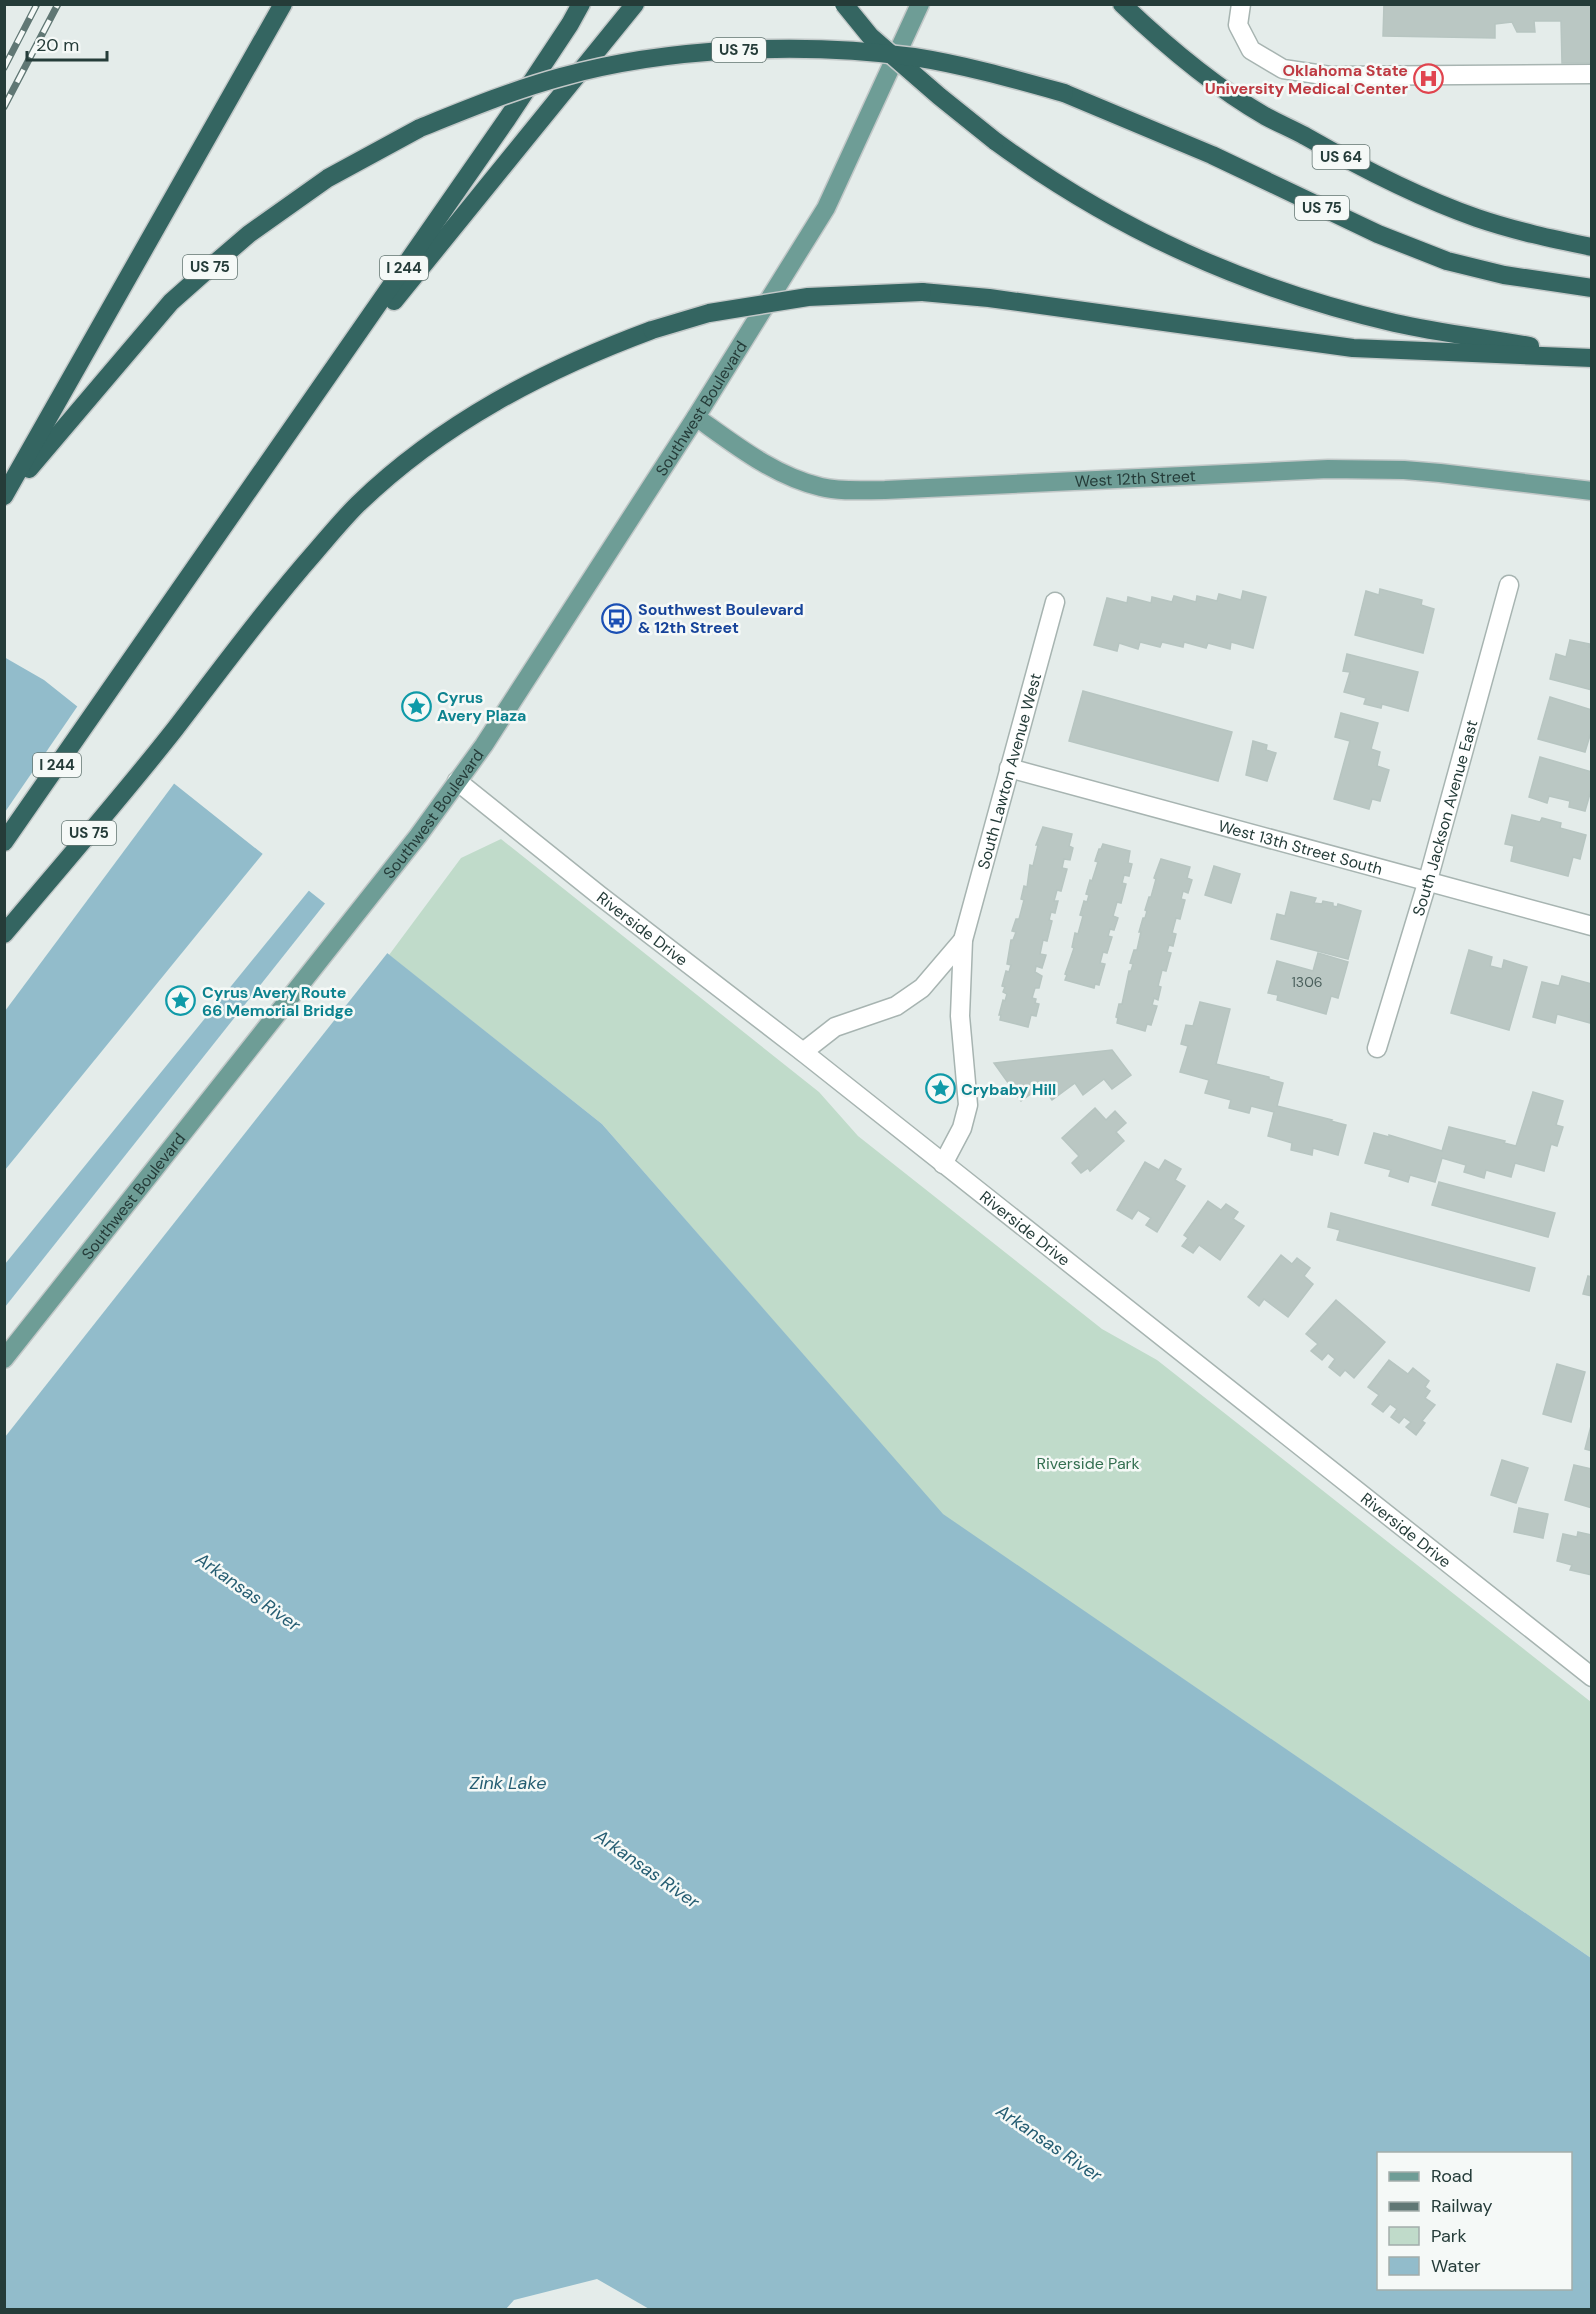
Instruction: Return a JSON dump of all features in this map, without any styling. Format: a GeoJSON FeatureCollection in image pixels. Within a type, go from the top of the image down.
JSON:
{"type":"FeatureCollection","features":[{"type":"Feature","properties":{"kind":"highway"},"geometry":{"type":"LineString","coordinates":[[261,43],[274,4]]}},
{"type":"Feature","properties":{"kind":"highway"},"geometry":{"type":"LineString","coordinates":[[4,497],[284,4]]}},
{"type":"Feature","properties":{"kind":"highway","name":"I 244"},"geometry":{"type":"LineString","coordinates":[[4,842],[507,119],[581,4]]}},
{"type":"Feature","properties":{"kind":"highway"},"geometry":{"type":"LineString","coordinates":[[300,417],[635,4]]}},
{"type":"Feature","properties":{"kind":"highway"},"geometry":{"type":"LineString","coordinates":[[844,4],[870,36],[995,141],[1068,191],[1161,243],[1253,280],[1334,307],[1396,323],[1592,358]]}},
{"type":"Feature","properties":{"kind":"highway","name":"US 64"},"geometry":{"type":"LineString","coordinates":[[1122,4],[1152,33],[1210,79],[1264,115],[1354,164],[1400,187],[1477,218],[1592,248]]}},
{"type":"Feature","properties":{"kind":"highway","name":"US 75"},"geometry":{"type":"LineString","coordinates":[[4,497],[171,302],[249,234],[328,178],[420,128],[562,76],[616,65],[716,51],[812,49],[913,57],[999,74],[1064,93],[1212,155],[1378,234],[1448,261],[1504,275],[1592,288]]}},
{"type":"Feature","properties":{"kind":"highway","name":"US 75"},"geometry":{"type":"LineString","coordinates":[[4,934],[173,731],[290,580],[358,504],[416,455],[476,413],[543,375],[652,330],[709,313],[808,297],[922,292],[989,298],[1353,348],[1592,358]]}},
{"type":"Feature","properties":{"kind":"main road","name":"Southwest Boulevard"},"geometry":{"type":"LineString","coordinates":[[4,1359],[418,836],[484,745],[696,417],[826,208],[920,4]]}},
{"type":"Feature","properties":{"kind":"main road","name":"West 12th Street"},"geometry":{"type":"LineString","coordinates":[[696,417],[778,472],[821,487],[848,490],[1328,469],[1440,473],[1592,491]]}},
{"type":"Feature","properties":{"kind":"street"},"geometry":{"type":"LineString","coordinates":[[1241,4],[1238,25],[1251,50],[1282,69],[1330,76],[1592,74]]}},
{"type":"Feature","properties":{"kind":"street","name":"South Jackson Avenue East"},"geometry":{"type":"LineString","coordinates":[[1377,1048],[1428,880],[1509,585]]}},
{"type":"Feature","properties":{"kind":"street","name":"South Lawton Avenue West"},"geometry":{"type":"LineString","coordinates":[[943,1164],[962,1128],[968,1105],[960,1016],[963,940],[1054,602]]}},
{"type":"Feature","properties":{"kind":"street","name":"West 13th Street South"},"geometry":{"type":"LineString","coordinates":[[1009,768],[1592,926]]}},
{"type":"Feature","properties":{"kind":"street","name":"Riverside Drive"},"geometry":{"type":"LineString","coordinates":[[457,781],[1592,1677]]}},
{"type":"Feature","properties":{"kind":"street","name":"South Lawton Avenue West"},"geometry":{"type":"LineString","coordinates":[[803,1052],[835,1027],[896,1006],[922,988],[963,940]]}},
{"type":"Feature","properties":{"kind":"green space","name":"Riverside Park"},"geometry":{"type":"Polygon","coordinates":[[[501,839],[819,1092],[858,1136],[1102,1329],[1157,1360],[1591,1702],[1591,1958],[942,1514],[602,1124],[389,955],[461,858],[501,839]]]}},
{"type":"Feature","properties":{"kind":"water","name":"Zink Lake"},"geometry":{"type":"Polygon","coordinates":[[[4,657],[44,680],[602,1124],[943,1514],[1591,1958],[1591,2309],[651,2310],[597,2279],[514,2300],[506,2309],[5,2309],[4,657]]]}},
{"type":"Feature","properties":{"kind":"pier"},"geometry":{"type":"Polygon","coordinates":[[[79,704],[176,781],[5,1011],[5,812],[79,704]]]}},
{"type":"Feature","properties":{"kind":"pier","name":"Cyrus Avery Route 66 Memorial Bridge"},"geometry":{"type":"Polygon","coordinates":[[[265,851],[311,888],[5,1264],[5,1170],[265,851]]]}},
{"type":"Feature","properties":{"kind":"pier"},"geometry":{"type":"Polygon","coordinates":[[[327,901],[389,951],[5,1437],[5,1307],[327,901]]]}},
{"type":"Feature","properties":{"kind":"building"},"geometry":{"type":"Polygon","coordinates":[[[1384,4],[1592,4],[1592,63],[1562,63],[1561,21],[1534,21],[1535,32],[1517,32],[1512,22],[1495,24],[1495,38],[1383,36],[1384,4]]]}},
{"type":"Feature","properties":{"kind":"building"},"geometry":{"type":"Polygon","coordinates":[[[1380,589],[1422,600],[1421,605],[1434,609],[1423,653],[1355,635],[1366,591],[1379,595],[1380,589]]]}},
{"type":"Feature","properties":{"kind":"building"},"geometry":{"type":"Polygon","coordinates":[[[1243,591],[1266,597],[1253,648],[1231,642],[1230,649],[1208,643],[1206,648],[1184,642],[1183,647],[1162,642],[1160,647],[1140,642],[1138,649],[1119,643],[1117,651],[1094,645],[1107,598],[1127,603],[1128,597],[1151,603],[1152,597],[1172,602],[1174,596],[1196,602],[1197,596],[1217,601],[1219,594],[1241,600],[1243,591]]]}},
{"type":"Feature","properties":{"kind":"building"},"geometry":{"type":"Polygon","coordinates":[[[1570,640],[1590,644],[1589,647],[1592,647],[1592,690],[1550,679],[1556,654],[1566,657],[1570,640]]]}},
{"type":"Feature","properties":{"kind":"building"},"geometry":{"type":"Polygon","coordinates":[[[1347,654],[1418,672],[1408,711],[1382,704],[1381,708],[1364,704],[1366,698],[1344,692],[1350,672],[1343,671],[1347,654]]]}},
{"type":"Feature","properties":{"kind":"building"},"geometry":{"type":"Polygon","coordinates":[[[1083,691],[1232,732],[1218,781],[1069,741],[1083,691]]]}},
{"type":"Feature","properties":{"kind":"building"},"geometry":{"type":"Polygon","coordinates":[[[1550,697],[1592,710],[1592,729],[1585,752],[1538,739],[1550,697]]]}},
{"type":"Feature","properties":{"kind":"building"},"geometry":{"type":"Polygon","coordinates":[[[1341,713],[1378,723],[1371,749],[1380,752],[1377,766],[1389,770],[1380,801],[1372,799],[1369,809],[1334,799],[1350,741],[1335,737],[1341,713]]]}},
{"type":"Feature","properties":{"kind":"building"},"geometry":{"type":"Polygon","coordinates":[[[1253,741],[1267,745],[1266,750],[1276,753],[1267,781],[1246,775],[1253,741]]]}},
{"type":"Feature","properties":{"kind":"building"},"geometry":{"type":"Polygon","coordinates":[[[1540,757],[1592,772],[1592,787],[1585,811],[1569,807],[1570,801],[1549,796],[1547,803],[1529,797],[1540,757]]]}},
{"type":"Feature","properties":{"kind":"building"},"geometry":{"type":"Polygon","coordinates":[[[1512,815],[1540,822],[1542,818],[1561,823],[1560,828],[1586,835],[1580,859],[1573,857],[1568,876],[1511,861],[1514,846],[1505,844],[1512,815]]]}},
{"type":"Feature","properties":{"kind":"building"},"geometry":{"type":"Polygon","coordinates":[[[1043,827],[1072,834],[1069,846],[1073,848],[1070,860],[1064,859],[1062,868],[1067,869],[1061,891],[1057,890],[1054,901],[1058,901],[1055,913],[1051,912],[1049,920],[1052,921],[1047,941],[1043,940],[1040,954],[1046,955],[1042,968],[1036,966],[1035,972],[1042,976],[1039,988],[1035,988],[1032,998],[1036,999],[1035,1003],[1039,1004],[1036,1016],[1031,1015],[1028,1027],[1000,1020],[1001,1015],[999,1015],[1007,994],[1003,992],[1005,987],[1002,986],[1006,971],[1009,972],[1011,965],[1007,964],[1011,940],[1016,932],[1012,931],[1016,919],[1019,919],[1024,900],[1021,899],[1024,886],[1027,887],[1030,865],[1033,866],[1038,845],[1036,845],[1043,827]]]}},
{"type":"Feature","properties":{"kind":"building"},"geometry":{"type":"Polygon","coordinates":[[[1103,844],[1130,851],[1128,863],[1132,864],[1129,876],[1124,875],[1122,883],[1126,884],[1121,903],[1117,902],[1113,916],[1118,918],[1114,930],[1110,929],[1108,936],[1112,937],[1107,953],[1103,952],[1100,963],[1105,964],[1099,985],[1095,984],[1094,988],[1065,980],[1067,975],[1065,974],[1074,948],[1072,947],[1075,933],[1078,934],[1083,916],[1080,915],[1084,901],[1087,902],[1089,895],[1086,894],[1090,880],[1092,881],[1098,862],[1095,861],[1103,844]]]}},
{"type":"Feature","properties":{"kind":"building"},"geometry":{"type":"Polygon","coordinates":[[[1161,859],[1190,867],[1187,878],[1192,880],[1188,893],[1183,891],[1181,899],[1185,900],[1180,919],[1176,918],[1172,933],[1176,934],[1173,946],[1169,945],[1167,952],[1171,953],[1166,971],[1162,970],[1158,986],[1161,987],[1158,1000],[1154,998],[1152,1005],[1157,1006],[1151,1025],[1147,1024],[1145,1031],[1117,1023],[1118,1018],[1116,1017],[1119,1004],[1122,1004],[1129,971],[1133,964],[1130,963],[1134,950],[1137,950],[1141,932],[1139,932],[1161,859]]]}},
{"type":"Feature","properties":{"kind":"building"},"geometry":{"type":"Polygon","coordinates":[[[1214,866],[1240,874],[1231,903],[1205,895],[1214,866]]]}},
{"type":"Feature","properties":{"kind":"building"},"geometry":{"type":"Polygon","coordinates":[[[1291,892],[1316,898],[1314,903],[1322,904],[1323,901],[1333,903],[1333,906],[1337,907],[1338,904],[1361,911],[1348,959],[1271,939],[1277,914],[1285,916],[1291,892]]]}},
{"type":"Feature","properties":{"kind":"building"},"geometry":{"type":"Polygon","coordinates":[[[1469,950],[1492,957],[1490,966],[1502,969],[1504,960],[1527,967],[1509,1030],[1451,1013],[1469,950]]]}},
{"type":"Feature","properties":{"kind":"building"},"geometry":{"type":"Polygon","coordinates":[[[1318,953],[1348,962],[1338,998],[1331,996],[1326,1014],[1277,1000],[1278,995],[1268,993],[1277,961],[1313,971],[1318,953]]]}},
{"type":"Feature","properties":{"kind":"building"},"geometry":{"type":"Polygon","coordinates":[[[1562,976],[1592,984],[1590,1023],[1557,1014],[1555,1023],[1533,1017],[1542,982],[1559,986],[1562,976]]]}},
{"type":"Feature","properties":{"kind":"building"},"geometry":{"type":"Polygon","coordinates":[[[1200,1002],[1230,1009],[1216,1064],[1269,1077],[1269,1079],[1283,1083],[1277,1106],[1346,1125],[1338,1155],[1313,1148],[1312,1155],[1291,1150],[1292,1143],[1268,1136],[1274,1112],[1251,1106],[1249,1113],[1229,1108],[1231,1100],[1205,1093],[1209,1080],[1180,1072],[1188,1046],[1181,1044],[1186,1025],[1193,1026],[1200,1002]]]}},
{"type":"Feature","properties":{"kind":"building"},"geometry":{"type":"Polygon","coordinates":[[[1112,1050],[1131,1075],[1112,1089],[1104,1079],[1083,1095],[1075,1083],[1052,1100],[1042,1086],[1021,1101],[994,1063],[1112,1050]]]}},
{"type":"Feature","properties":{"kind":"building"},"geometry":{"type":"Polygon","coordinates":[[[1533,1092],[1563,1101],[1556,1125],[1563,1127],[1557,1146],[1551,1144],[1544,1171],[1515,1163],[1511,1177],[1486,1170],[1484,1178],[1464,1172],[1466,1165],[1442,1158],[1435,1182],[1410,1175],[1408,1182],[1389,1176],[1391,1170],[1365,1163],[1374,1133],[1389,1137],[1389,1135],[1442,1151],[1449,1127],[1505,1141],[1504,1143],[1516,1146],[1533,1092]]]}},
{"type":"Feature","properties":{"kind":"building"},"geometry":{"type":"Polygon","coordinates":[[[1095,1108],[1106,1120],[1115,1111],[1126,1123],[1116,1132],[1124,1141],[1090,1171],[1088,1168],[1081,1173],[1072,1163],[1079,1156],[1062,1138],[1095,1108]]]}},
{"type":"Feature","properties":{"kind":"building"},"geometry":{"type":"Polygon","coordinates":[[[1165,1160],[1181,1169],[1175,1180],[1185,1186],[1157,1232],[1146,1225],[1151,1218],[1138,1210],[1132,1219],[1117,1210],[1145,1162],[1159,1170],[1165,1160]]]}},
{"type":"Feature","properties":{"kind":"building"},"geometry":{"type":"Polygon","coordinates":[[[1439,1182],[1555,1213],[1548,1237],[1432,1205],[1439,1182]]]}},
{"type":"Feature","properties":{"kind":"building"},"geometry":{"type":"Polygon","coordinates":[[[1208,1201],[1221,1210],[1226,1204],[1238,1212],[1233,1219],[1244,1226],[1220,1260],[1199,1245],[1193,1253],[1182,1246],[1188,1238],[1184,1235],[1208,1201]]]}},
{"type":"Feature","properties":{"kind":"building"},"geometry":{"type":"Polygon","coordinates":[[[1331,1213],[1535,1268],[1529,1291],[1337,1240],[1340,1230],[1328,1227],[1331,1213]]]}},
{"type":"Feature","properties":{"kind":"building"},"geometry":{"type":"Polygon","coordinates":[[[1281,1255],[1292,1264],[1297,1258],[1310,1268],[1304,1276],[1313,1284],[1288,1317],[1264,1299],[1259,1306],[1248,1297],[1281,1255]]]}},
{"type":"Feature","properties":{"kind":"building"},"geometry":{"type":"Polygon","coordinates":[[[1588,1276],[1592,1277],[1592,1296],[1583,1294],[1588,1276]]]}},
{"type":"Feature","properties":{"kind":"building"},"geometry":{"type":"Polygon","coordinates":[[[1336,1300],[1385,1342],[1354,1378],[1345,1370],[1340,1376],[1329,1367],[1335,1359],[1328,1353],[1322,1360],[1311,1351],[1318,1344],[1306,1334],[1336,1300]]]}},
{"type":"Feature","properties":{"kind":"building"},"geometry":{"type":"Polygon","coordinates":[[[1389,1360],[1408,1374],[1413,1368],[1429,1381],[1425,1387],[1430,1391],[1425,1398],[1435,1405],[1422,1421],[1425,1423],[1416,1435],[1406,1427],[1411,1422],[1404,1417],[1399,1423],[1391,1417],[1397,1409],[1390,1404],[1383,1412],[1372,1404],[1379,1395],[1368,1387],[1389,1360]]]}},
{"type":"Feature","properties":{"kind":"building"},"geometry":{"type":"Polygon","coordinates":[[[1557,1364],[1585,1372],[1571,1422],[1543,1414],[1557,1364]]]}},
{"type":"Feature","properties":{"kind":"building"},"geometry":{"type":"Polygon","coordinates":[[[1592,1422],[1592,1451],[1585,1449],[1592,1422]]]}},
{"type":"Feature","properties":{"kind":"building"},"geometry":{"type":"Polygon","coordinates":[[[1502,1460],[1528,1468],[1516,1503],[1491,1495],[1502,1460]]]}},
{"type":"Feature","properties":{"kind":"building"},"geometry":{"type":"Polygon","coordinates":[[[1574,1465],[1592,1469],[1592,1508],[1565,1500],[1574,1465]]]}},
{"type":"Feature","properties":{"kind":"building"},"geometry":{"type":"Polygon","coordinates":[[[1519,1508],[1548,1514],[1543,1538],[1514,1532],[1519,1508]]]}},
{"type":"Feature","properties":{"kind":"building"},"geometry":{"type":"Polygon","coordinates":[[[1578,1532],[1592,1535],[1592,1575],[1570,1570],[1572,1565],[1557,1561],[1563,1534],[1577,1537],[1578,1532]]]}},
{"type":"Feature","properties":{"kind":"railway"},"geometry":{"type":"LineString","coordinates":[[4,68],[37,4]]}},
{"type":"Feature","properties":{"kind":"railway"},"geometry":{"type":"LineString","coordinates":[[4,107],[58,4]]}},
{"type":"Feature","properties":{"kind":"place","name":"Oklahoma State University Medical Center"},"geometry":{"type":"Point","coordinates":[1429,79]}},
{"type":"Feature","properties":{"kind":"place","name":"Southwest Boulevard & 12th Street"},"geometry":{"type":"Point","coordinates":[617,618]}},
{"type":"Feature","properties":{"kind":"place","name":"Cyrus Avery Plaza"},"geometry":{"type":"Point","coordinates":[416,706]}},
{"type":"Feature","properties":{"kind":"place","name":"Cyrus Avery Route 66 Memorial Bridge"},"geometry":{"type":"Point","coordinates":[181,1001]}},
{"type":"Feature","properties":{"kind":"place","name":"Crybaby Hill"},"geometry":{"type":"Point","coordinates":[940,1089]}},
{"type":"Feature","properties":{"kind":"water label","name":"Arkansas River"},"geometry":{"type":"Point","coordinates":[248,1592]}},
{"type":"Feature","properties":{"kind":"water label","name":"Arkansas River"},"geometry":{"type":"Point","coordinates":[647,1869]}},
{"type":"Feature","properties":{"kind":"water label","name":"Arkansas River"},"geometry":{"type":"Point","coordinates":[1049,2143]}}]}
